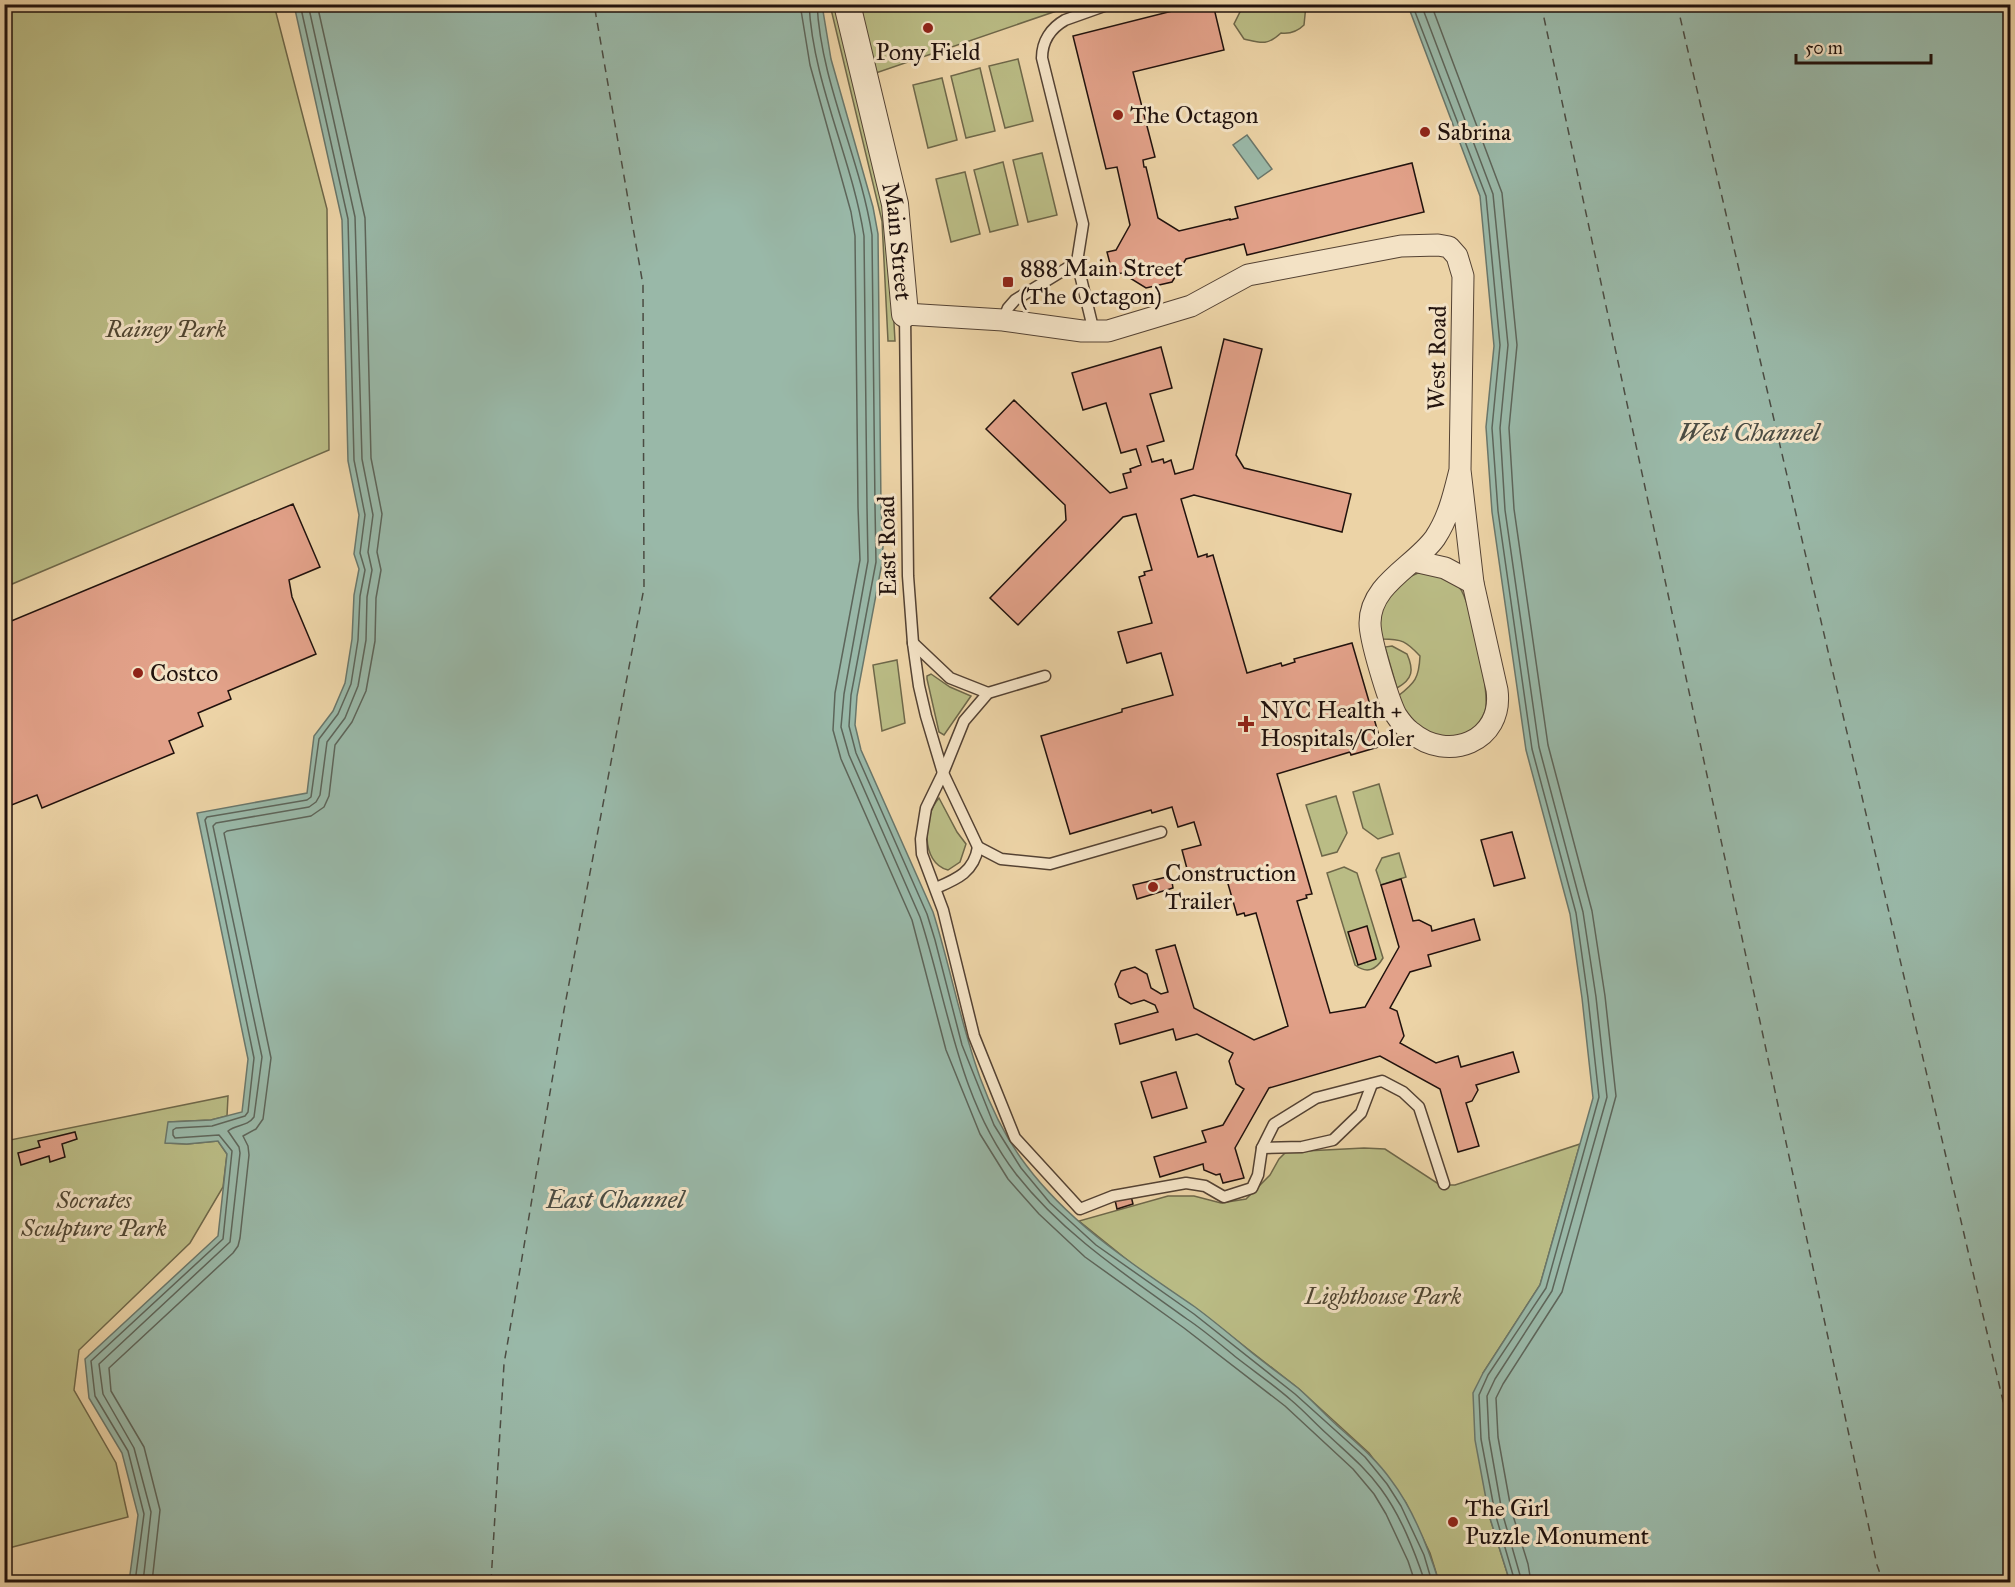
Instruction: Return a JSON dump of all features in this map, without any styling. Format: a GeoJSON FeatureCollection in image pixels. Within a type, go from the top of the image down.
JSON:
{"type":"FeatureCollection","features":[{"type":"Feature","properties":{"kind":"street","name":"Main Street"},"geometry":{"type":"LineString","coordinates":[[847,4],[895,204],[905,314],[1004,320],[1094,332],[1115,329],[1191,306],[1239,279],[1257,273],[1401,246],[1444,245],[1453,250]]}},
{"type":"Feature","properties":{"kind":"street","name":"West Road"},"geometry":{"type":"LineString","coordinates":[[1453,250],[1460,262],[1463,276],[1460,470],[1473,583],[1497,690],[1497,712],[1493,723],[1480,736],[1462,744],[1441,747],[1420,740],[1399,720],[1393,707],[1371,629],[1371,613],[1385,585],[1414,561],[1435,537],[1448,514],[1460,470]]}},
{"type":"Feature","properties":{"kind":"street"},"geometry":{"type":"LineString","coordinates":[[1414,561],[1445,568],[1473,583]]}},
{"type":"Feature","properties":{"kind":"lane"},"geometry":{"type":"LineString","coordinates":[[1094,332],[1077,262],[1083,224],[1041,58],[1042,50],[1050,34],[1059,23],[1110,4]]}},
{"type":"Feature","properties":{"kind":"lane"},"geometry":{"type":"LineString","coordinates":[[1004,320],[1008,308],[1015,300],[1077,262]]}},
{"type":"Feature","properties":{"kind":"lane","name":"East Road"},"geometry":{"type":"LineString","coordinates":[[905,314],[908,576],[913,643],[921,696],[943,773],[978,847]]}},
{"type":"Feature","properties":{"kind":"lane"},"geometry":{"type":"LineString","coordinates":[[913,643],[950,678],[988,693]]}},
{"type":"Feature","properties":{"kind":"lane"},"geometry":{"type":"LineString","coordinates":[[1045,676],[988,693],[964,722],[926,808],[921,839],[922,854],[943,910],[974,1036],[1015,1138],[1080,1209],[1113,1196],[1186,1183],[1205,1186],[1224,1197],[1252,1188],[1258,1175],[1262,1148],[1274,1124],[1316,1098],[1382,1081],[1403,1092],[1419,1107],[1444,1184]]}},
{"type":"Feature","properties":{"kind":"lane"},"geometry":{"type":"LineString","coordinates":[[936,888],[964,875],[972,864],[978,847],[1001,858],[1050,864],[1161,832]]}},
{"type":"Feature","properties":{"kind":"lane"},"geometry":{"type":"LineString","coordinates":[[1262,1148],[1302,1147],[1333,1140],[1361,1113],[1372,1084]]}},
{"type":"Feature","properties":{"kind":"green space","name":"Rainey Park"},"geometry":{"type":"Polygon","coordinates":[[[5,4],[274,5],[327,209],[329,450],[5,587],[5,4]]]}},
{"type":"Feature","properties":{"kind":"green space"},"geometry":{"type":"Polygon","coordinates":[[[1247,4],[1306,5],[1304,25],[1293,32],[1281,33],[1268,42],[1244,39],[1234,24],[1247,4]]]}},
{"type":"Feature","properties":{"kind":"green space"},"geometry":{"type":"Polygon","coordinates":[[[830,5],[836,5],[883,190],[890,253],[895,341],[888,341],[882,221],[830,5]]]}},
{"type":"Feature","properties":{"kind":"green space"},"geometry":{"type":"Polygon","coordinates":[[[857,5],[1074,5],[870,75],[857,5]]]}},
{"type":"Feature","properties":{"kind":"green space"},"geometry":{"type":"Polygon","coordinates":[[[1018,59],[1033,121],[1005,128],[989,66],[1018,59]]]}},
{"type":"Feature","properties":{"kind":"green space"},"geometry":{"type":"Polygon","coordinates":[[[980,68],[995,131],[966,138],[951,76],[980,68]]]}},
{"type":"Feature","properties":{"kind":"green space"},"geometry":{"type":"Polygon","coordinates":[[[942,78],[957,140],[928,148],[913,85],[942,78]]]}},
{"type":"Feature","properties":{"kind":"green space"},"geometry":{"type":"Polygon","coordinates":[[[1042,153],[1057,215],[1028,222],[1013,160],[1042,153]]]}},
{"type":"Feature","properties":{"kind":"green space"},"geometry":{"type":"Polygon","coordinates":[[[1003,162],[1018,225],[990,232],[974,170],[1003,162]]]}},
{"type":"Feature","properties":{"kind":"green space"},"geometry":{"type":"Polygon","coordinates":[[[965,172],[980,234],[951,242],[936,179],[965,172]]]}},
{"type":"Feature","properties":{"kind":"green space"},"geometry":{"type":"Polygon","coordinates":[[[1418,573],[1440,576],[1459,587],[1469,610],[1483,668],[1485,711],[1471,730],[1451,737],[1428,733],[1409,721],[1398,696],[1415,679],[1419,670],[1420,656],[1403,642],[1382,639],[1378,619],[1381,607],[1400,581],[1418,573]]]}},
{"type":"Feature","properties":{"kind":"green space"},"geometry":{"type":"Polygon","coordinates":[[[1392,646],[1407,654],[1411,665],[1409,678],[1397,688],[1385,647],[1392,646]]]}},
{"type":"Feature","properties":{"kind":"green space"},"geometry":{"type":"Polygon","coordinates":[[[897,660],[905,723],[882,731],[873,665],[897,660]]]}},
{"type":"Feature","properties":{"kind":"green space"},"geometry":{"type":"Polygon","coordinates":[[[931,674],[950,687],[971,696],[944,735],[939,732],[927,679],[927,676],[931,674]]]}},
{"type":"Feature","properties":{"kind":"green space"},"geometry":{"type":"Polygon","coordinates":[[[1379,784],[1393,834],[1378,839],[1363,828],[1353,792],[1379,784]]]}},
{"type":"Feature","properties":{"kind":"green space"},"geometry":{"type":"Polygon","coordinates":[[[1336,796],[1347,833],[1337,852],[1322,856],[1306,805],[1336,796]]]}},
{"type":"Feature","properties":{"kind":"green space"},"geometry":{"type":"Polygon","coordinates":[[[939,798],[966,844],[960,862],[948,870],[939,866],[933,858],[927,838],[930,816],[939,798]]]}},
{"type":"Feature","properties":{"kind":"green space"},"geometry":{"type":"Polygon","coordinates":[[[1399,853],[1406,877],[1381,885],[1376,870],[1382,858],[1399,853]]]}},
{"type":"Feature","properties":{"kind":"green space"},"geometry":{"type":"Polygon","coordinates":[[[1344,867],[1357,873],[1383,958],[1374,968],[1367,970],[1355,965],[1327,873],[1344,867]]]}},
{"type":"Feature","properties":{"kind":"green space","name":"Socrates Sculpture Park"},"geometry":{"type":"Polygon","coordinates":[[[228,1096],[227,1116],[211,1120],[169,1122],[166,1143],[187,1144],[218,1141],[227,1154],[223,1187],[190,1243],[79,1350],[74,1390],[116,1463],[128,1517],[5,1549],[5,1141],[228,1096]]]}},
{"type":"Feature","properties":{"kind":"green space","name":"Lighthouse Park"},"geometry":{"type":"Polygon","coordinates":[[[1580,1144],[1540,1285],[1483,1373],[1489,1515],[1510,1582],[1439,1582],[1430,1553],[1406,1503],[1369,1453],[1299,1389],[1198,1310],[1136,1267],[1079,1221],[1168,1196],[1194,1196],[1221,1203],[1246,1199],[1270,1175],[1286,1152],[1385,1149],[1440,1185],[1455,1185],[1580,1144]]]}},
{"type":"Feature","properties":{"kind":"water","name":"East Channel"},"geometry":{"type":"Polygon","coordinates":[[[294,5],[822,5],[831,59],[873,207],[878,234],[883,546],[882,563],[857,696],[855,725],[861,750],[933,912],[979,1075],[1007,1136],[1026,1165],[1063,1207],[1104,1243],[1202,1312],[1298,1388],[1380,1466],[1413,1516],[1439,1582],[129,1582],[138,1515],[122,1453],[89,1398],[85,1359],[218,1236],[227,1154],[218,1141],[187,1144],[165,1143],[168,1122],[211,1120],[242,1112],[248,1059],[197,813],[307,793],[314,736],[333,711],[345,683],[352,639],[354,595],[359,569],[354,554],[359,515],[348,461],[342,220],[294,5]]]}},
{"type":"Feature","properties":{"kind":"water","name":"West Channel"},"geometry":{"type":"Polygon","coordinates":[[[1405,5],[2010,5],[2010,1582],[1510,1582],[1489,1515],[1475,1440],[1473,1393],[1483,1373],[1540,1285],[1593,1098],[1570,914],[1526,750],[1492,512],[1486,427],[1494,346],[1480,196],[1410,11],[1405,5]]]}},
{"type":"Feature","properties":{"kind":"water"},"geometry":{"type":"Polygon","coordinates":[[[1247,135],[1272,169],[1258,179],[1233,145],[1247,135]]]}},
{"type":"Feature","properties":{"kind":"building","name":"The Octagon"},"geometry":{"type":"Polygon","coordinates":[[[1200,4],[1213,4],[1224,50],[1133,72],[1155,157],[1143,160],[1158,218],[1179,231],[1230,220],[1238,218],[1235,207],[1412,163],[1424,212],[1247,255],[1244,244],[1186,259],[1172,282],[1146,288],[1122,273],[1113,275],[1107,252],[1116,250],[1130,225],[1117,167],[1106,169],[1073,36],[1200,4]]]}},
{"type":"Feature","properties":{"kind":"building"},"geometry":{"type":"Polygon","coordinates":[[[1224,339],[1262,349],[1236,455],[1244,468],[1351,494],[1342,532],[1194,495],[1181,499],[1198,557],[1213,555],[1247,673],[1281,663],[1282,666],[1295,662],[1294,659],[1352,643],[1382,746],[1351,755],[1350,752],[1277,774],[1312,894],[1297,901],[1330,1013],[1365,1007],[1399,947],[1381,885],[1401,879],[1413,921],[1419,920],[1431,926],[1432,931],[1474,919],[1480,940],[1428,955],[1431,966],[1410,972],[1390,1008],[1397,1011],[1404,1036],[1400,1043],[1436,1063],[1458,1056],[1461,1067],[1513,1052],[1519,1072],[1476,1085],[1478,1090],[1472,1101],[1466,1103],[1479,1146],[1458,1152],[1440,1089],[1380,1056],[1269,1088],[1235,1148],[1244,1178],[1223,1183],[1220,1174],[1216,1175],[1204,1170],[1203,1164],[1160,1177],[1154,1157],[1206,1142],[1202,1131],[1223,1125],[1244,1089],[1236,1084],[1229,1061],[1233,1053],[1197,1034],[1176,1040],[1173,1029],[1120,1044],[1115,1024],[1158,1012],[1155,1005],[1144,1000],[1131,1004],[1119,997],[1115,984],[1121,971],[1135,967],[1147,974],[1151,988],[1161,994],[1168,992],[1156,950],[1175,945],[1194,1008],[1254,1040],[1288,1026],[1256,913],[1245,916],[1244,913],[1237,915],[1224,870],[1190,880],[1182,850],[1201,845],[1194,822],[1178,827],[1172,807],[1152,813],[1151,810],[1070,834],[1041,736],[1173,695],[1161,653],[1127,663],[1118,632],[1152,623],[1139,577],[1145,575],[1144,572],[1152,570],[1136,514],[1123,517],[1018,625],[990,598],[1066,520],[1065,505],[986,429],[1014,400],[1110,493],[1127,488],[1123,474],[1141,465],[1136,449],[1121,453],[1106,403],[1083,410],[1072,373],[1161,347],[1172,388],[1150,394],[1164,441],[1147,446],[1152,462],[1163,459],[1164,463],[1171,460],[1175,474],[1193,469],[1224,339]]]}},
{"type":"Feature","properties":{"kind":"building","name":"Costco"},"geometry":{"type":"Polygon","coordinates":[[[293,504],[320,567],[289,580],[292,597],[316,654],[228,691],[231,699],[198,713],[203,726],[169,741],[174,753],[42,808],[37,795],[4,808],[4,624],[293,504]]]}},
{"type":"Feature","properties":{"kind":"building"},"geometry":{"type":"Polygon","coordinates":[[[1512,832],[1525,878],[1494,886],[1481,840],[1512,832]]]}},
{"type":"Feature","properties":{"kind":"building","name":"Construction Trailer"},"geometry":{"type":"Polygon","coordinates":[[[1171,876],[1173,888],[1137,899],[1133,885],[1171,876]]]}},
{"type":"Feature","properties":{"kind":"building"},"geometry":{"type":"Polygon","coordinates":[[[1367,926],[1376,959],[1358,965],[1348,932],[1367,926]]]}},
{"type":"Feature","properties":{"kind":"building"},"geometry":{"type":"Polygon","coordinates":[[[1176,1072],[1187,1108],[1152,1118],[1141,1082],[1176,1072]]]}},
{"type":"Feature","properties":{"kind":"building"},"geometry":{"type":"Polygon","coordinates":[[[75,1132],[77,1139],[62,1144],[65,1157],[50,1162],[49,1156],[21,1165],[18,1153],[40,1147],[38,1141],[75,1132]]]}},
{"type":"Feature","properties":{"kind":"building"},"geometry":{"type":"Polygon","coordinates":[[[1131,1196],[1133,1204],[1117,1209],[1115,1200],[1131,1196]]]}},
{"type":"Feature","properties":{"kind":"ferry route"},"geometry":{"type":"LineString","coordinates":[[491,1582],[504,1364],[564,1010],[644,588],[643,285],[594,4]]}},
{"type":"Feature","properties":{"kind":"ferry route"},"geometry":{"type":"LineString","coordinates":[[1541,4],[1877,1565],[1883,1582]]}},
{"type":"Feature","properties":{"kind":"ferry route"},"geometry":{"type":"LineString","coordinates":[[1677,4],[2010,1431]]}},
{"type":"Feature","properties":{"kind":"place","name":"Pony Field"},"geometry":{"type":"Point","coordinates":[928,28]}},
{"type":"Feature","properties":{"kind":"place","name":"The Octagon"},"geometry":{"type":"Point","coordinates":[1118,115]}},
{"type":"Feature","properties":{"kind":"place","name":"Sabrina"},"geometry":{"type":"Point","coordinates":[1425,132]}},
{"type":"Feature","properties":{"kind":"place","name":"888 Main Street (The Octagon)"},"geometry":{"type":"Point","coordinates":[1008,282]}},
{"type":"Feature","properties":{"kind":"place","name":"Costco"},"geometry":{"type":"Point","coordinates":[138,673]}},
{"type":"Feature","properties":{"kind":"place","name":"NYC Health + Hospitals/Coler"},"geometry":{"type":"Point","coordinates":[1246,724]}},
{"type":"Feature","properties":{"kind":"place","name":"Construction Trailer"},"geometry":{"type":"Point","coordinates":[1153,887]}},
{"type":"Feature","properties":{"kind":"place","name":"The Girl Puzzle Monument"},"geometry":{"type":"Point","coordinates":[1453,1522]}}]}
